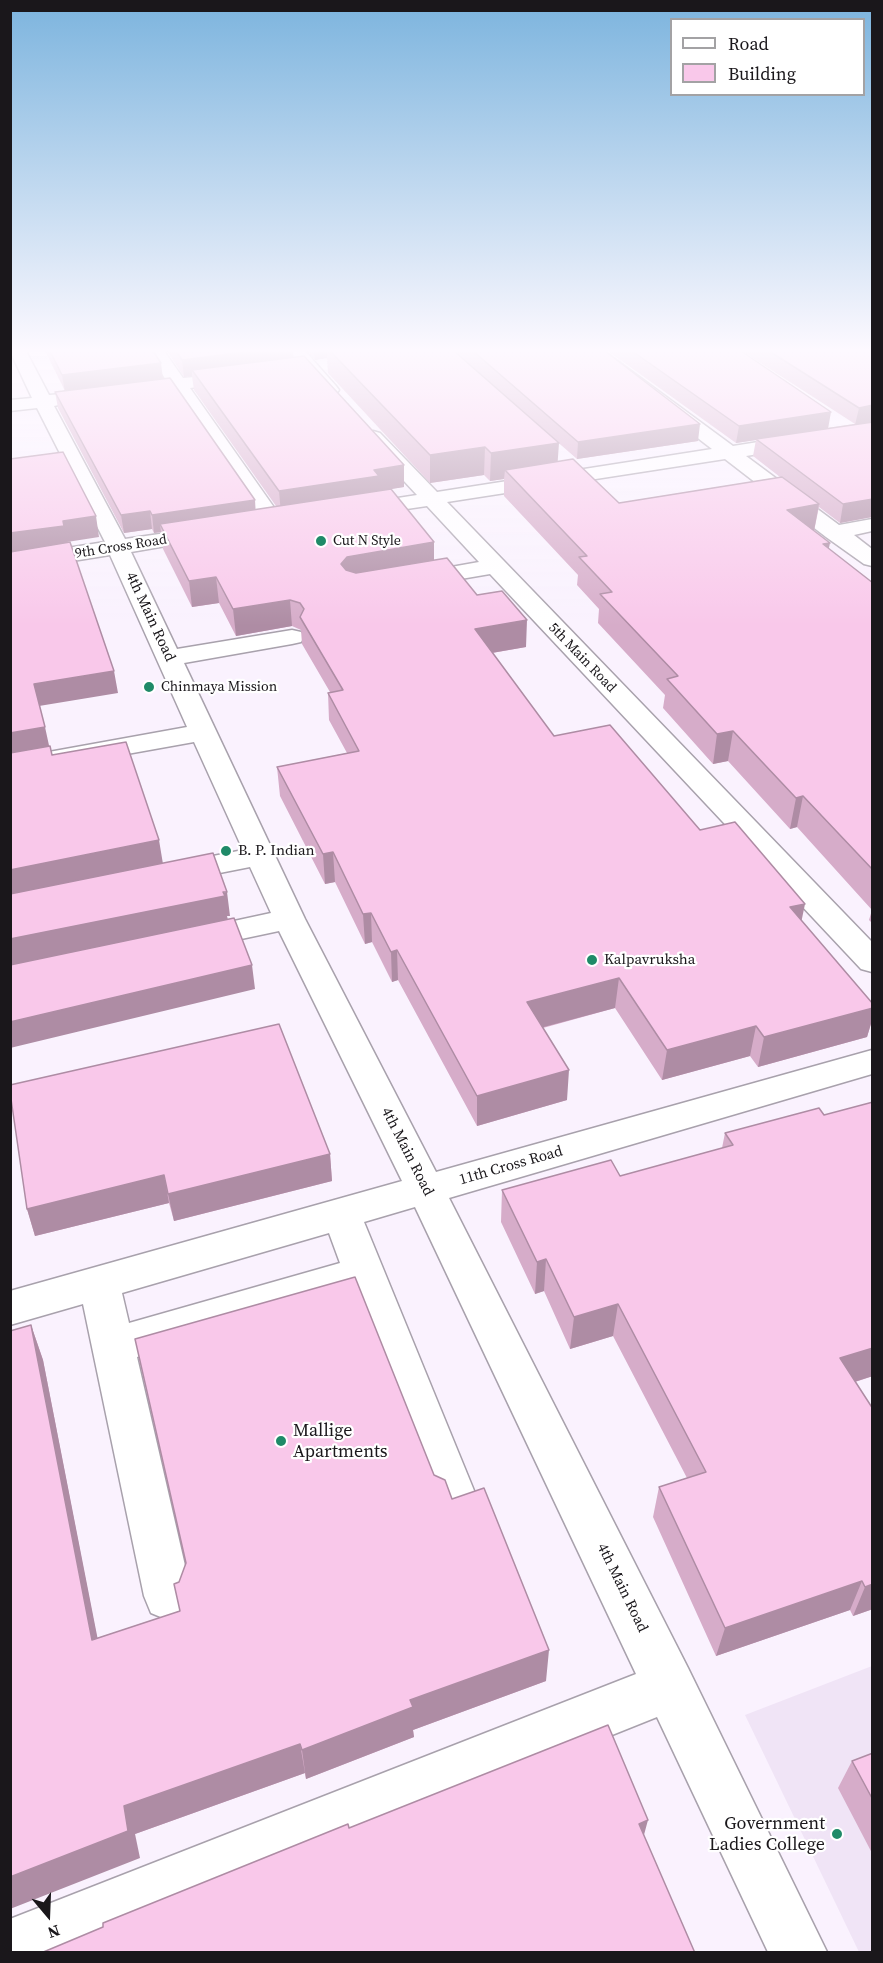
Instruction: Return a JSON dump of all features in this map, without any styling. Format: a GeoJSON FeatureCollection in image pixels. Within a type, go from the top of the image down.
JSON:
{"type":"FeatureCollection","features":[{"type":"Feature","properties":{"kind":"street","name":"4th Main Road"},"geometry":{"type":"LineString","coordinates":[[63,443],[118,547],[289,919],[426,1190],[670,1686],[798,1953]]}},
{"type":"Feature","properties":{"kind":"street"},"geometry":{"type":"LineString","coordinates":[[219,443],[274,523]]}},
{"type":"Feature","properties":{"kind":"street","name":"5th Main Road"},"geometry":{"type":"LineString","coordinates":[[378,443],[873,962]]}},
{"type":"Feature","properties":{"kind":"street"},"geometry":{"type":"LineString","coordinates":[[718,443],[834,532],[873,559]]}},
{"type":"Feature","properties":{"kind":"street"},"geometry":{"type":"LineString","coordinates":[[341,513],[790,443]]}},
{"type":"Feature","properties":{"kind":"street"},"geometry":{"type":"LineString","coordinates":[[563,460],[580,475]]}},
{"type":"Feature","properties":{"kind":"street"},"geometry":{"type":"LineString","coordinates":[[252,526],[297,519]]}},
{"type":"Feature","properties":{"kind":"street"},"geometry":{"type":"LineString","coordinates":[[834,532],[873,525]]}},
{"type":"Feature","properties":{"kind":"street","name":"9th Cross Road"},"geometry":{"type":"LineString","coordinates":[[10,564],[230,530]]}},
{"type":"Feature","properties":{"kind":"street"},"geometry":{"type":"LineString","coordinates":[[390,584],[495,566]]}},
{"type":"Feature","properties":{"kind":"street"},"geometry":{"type":"LineString","coordinates":[[169,658],[292,637]]}},
{"type":"Feature","properties":{"kind":"street"},"geometry":{"type":"LineString","coordinates":[[10,767],[203,732]]}},
{"type":"Feature","properties":{"kind":"street"},"geometry":{"type":"LineString","coordinates":[[147,879],[260,856]]}},
{"type":"Feature","properties":{"kind":"street"},"geometry":{"type":"LineString","coordinates":[[162,946],[289,919]]}},
{"type":"Feature","properties":{"kind":"street","name":"11th Cross Road"},"geometry":{"type":"LineString","coordinates":[[10,1308],[873,1062]]}},
{"type":"Feature","properties":{"kind":"street"},"geometry":{"type":"LineString","coordinates":[[341,1214],[452,1492]]}},
{"type":"Feature","properties":{"kind":"street"},"geometry":{"type":"LineString","coordinates":[[114,1346],[364,1272]]}},
{"type":"Feature","properties":{"kind":"street"},"geometry":{"type":"LineString","coordinates":[[99,1282],[168,1596]]}},
{"type":"Feature","properties":{"kind":"street"},"geometry":{"type":"LineString","coordinates":[[10,1948],[670,1686]]}},
{"type":"Feature","properties":{"kind":"shaded area","name":"Government Ladies College"},"geometry":{"type":"Polygon","coordinates":[[[872,1666],[872,1952],[859,1952],[745,1715],[872,1666]]]}},
{"type":"Feature","properties":{"kind":"building"},"geometry":{"type":"Polygon","coordinates":[[[82,443],[215,443],[255,500],[152,515],[150,511],[121,515],[82,443]]]}},
{"type":"Feature","properties":{"kind":"building"},"geometry":{"type":"Polygon","coordinates":[[[244,443],[383,443],[404,465],[374,470],[379,476],[279,491],[244,443]]]}},
{"type":"Feature","properties":{"kind":"building"},"geometry":{"type":"Polygon","coordinates":[[[418,443],[559,443],[491,453],[485,447],[430,455],[418,443]]]}},
{"type":"Feature","properties":{"kind":"building"},"geometry":{"type":"Polygon","coordinates":[[[761,443],[873,443],[873,499],[843,504],[761,443]]]}},
{"type":"Feature","properties":{"kind":"building"},"geometry":{"type":"Polygon","coordinates":[[[63,452],[96,516],[63,521],[64,526],[10,533],[10,459],[63,452]]]}},
{"type":"Feature","properties":{"kind":"building"},"geometry":{"type":"Polygon","coordinates":[[[573,459],[619,503],[782,477],[819,504],[787,510],[830,543],[823,544],[873,583],[873,870],[803,796],[796,798],[733,731],[717,734],[667,679],[678,676],[600,594],[612,592],[579,557],[587,556],[505,470],[573,459]]]}},
{"type":"Feature","properties":{"kind":"building"},"geometry":{"type":"Polygon","coordinates":[[[391,489],[434,542],[347,557],[341,564],[346,570],[356,573],[447,558],[477,595],[502,591],[527,620],[475,629],[554,736],[610,725],[700,830],[735,822],[805,904],[790,907],[873,1004],[873,1008],[764,1037],[756,1026],[667,1050],[619,978],[527,1002],[569,1070],[477,1096],[397,950],[391,952],[371,913],[363,914],[333,852],[323,854],[277,767],[359,751],[328,693],[343,690],[300,617],[304,609],[300,603],[290,600],[233,609],[216,577],[189,581],[160,524],[391,489]]]}},
{"type":"Feature","properties":{"kind":"building"},"geometry":{"type":"Polygon","coordinates":[[[70,542],[114,671],[34,684],[45,727],[10,733],[10,552],[70,542]]]}},
{"type":"Feature","properties":{"kind":"building"},"geometry":{"type":"Polygon","coordinates":[[[126,742],[159,840],[10,870],[10,753],[50,746],[52,755],[126,742]]]}},
{"type":"Feature","properties":{"kind":"building"},"geometry":{"type":"Polygon","coordinates":[[[213,853],[227,892],[223,892],[225,896],[10,939],[10,894],[213,853]]]}},
{"type":"Feature","properties":{"kind":"building"},"geometry":{"type":"Polygon","coordinates":[[[234,918],[252,965],[10,1022],[10,965],[234,918]]]}},
{"type":"Feature","properties":{"kind":"building"},"geometry":{"type":"Polygon","coordinates":[[[279,1024],[330,1154],[168,1194],[164,1175],[27,1209],[10,1085],[279,1024]]]}},
{"type":"Feature","properties":{"kind":"building"},"geometry":{"type":"Polygon","coordinates":[[[873,1102],[873,1348],[840,1358],[873,1409],[873,1584],[865,1587],[862,1581],[725,1628],[659,1487],[706,1472],[618,1304],[574,1317],[546,1259],[537,1262],[502,1190],[611,1160],[620,1176],[733,1145],[725,1133],[819,1108],[824,1115],[873,1102]]]}},
{"type":"Feature","properties":{"kind":"building"},"geometry":{"type":"Polygon","coordinates":[[[355,1277],[434,1475],[445,1480],[452,1499],[484,1488],[549,1650],[410,1700],[413,1707],[302,1750],[300,1744],[124,1806],[128,1831],[10,1877],[10,1331],[31,1325],[92,1640],[180,1611],[174,1584],[179,1582],[186,1563],[135,1339],[355,1277]]]}},
{"type":"Feature","properties":{"kind":"building"},"geometry":{"type":"Polygon","coordinates":[[[608,1725],[648,1820],[639,1824],[695,1953],[41,1953],[103,1927],[103,1923],[348,1824],[349,1828],[608,1725]]]}},
{"type":"Feature","properties":{"kind":"building"},"geometry":{"type":"Polygon","coordinates":[[[873,1753],[873,1800],[852,1761],[873,1753]]]}},
{"type":"Feature","properties":{"kind":"place","name":"Cut N Style"},"geometry":{"type":"Point","coordinates":[321,541]}},
{"type":"Feature","properties":{"kind":"place","name":"Chinmaya Mission"},"geometry":{"type":"Point","coordinates":[149,687]}},
{"type":"Feature","properties":{"kind":"place","name":"B. P. Indian"},"geometry":{"type":"Point","coordinates":[226,851]}},
{"type":"Feature","properties":{"kind":"place","name":"Kalpavruksha"},"geometry":{"type":"Point","coordinates":[592,960]}},
{"type":"Feature","properties":{"kind":"place","name":"Mallige Apartments"},"geometry":{"type":"Point","coordinates":[281,1441]}},
{"type":"Feature","properties":{"kind":"place","name":"Government Ladies College"},"geometry":{"type":"Point","coordinates":[837,1834]}}]}
